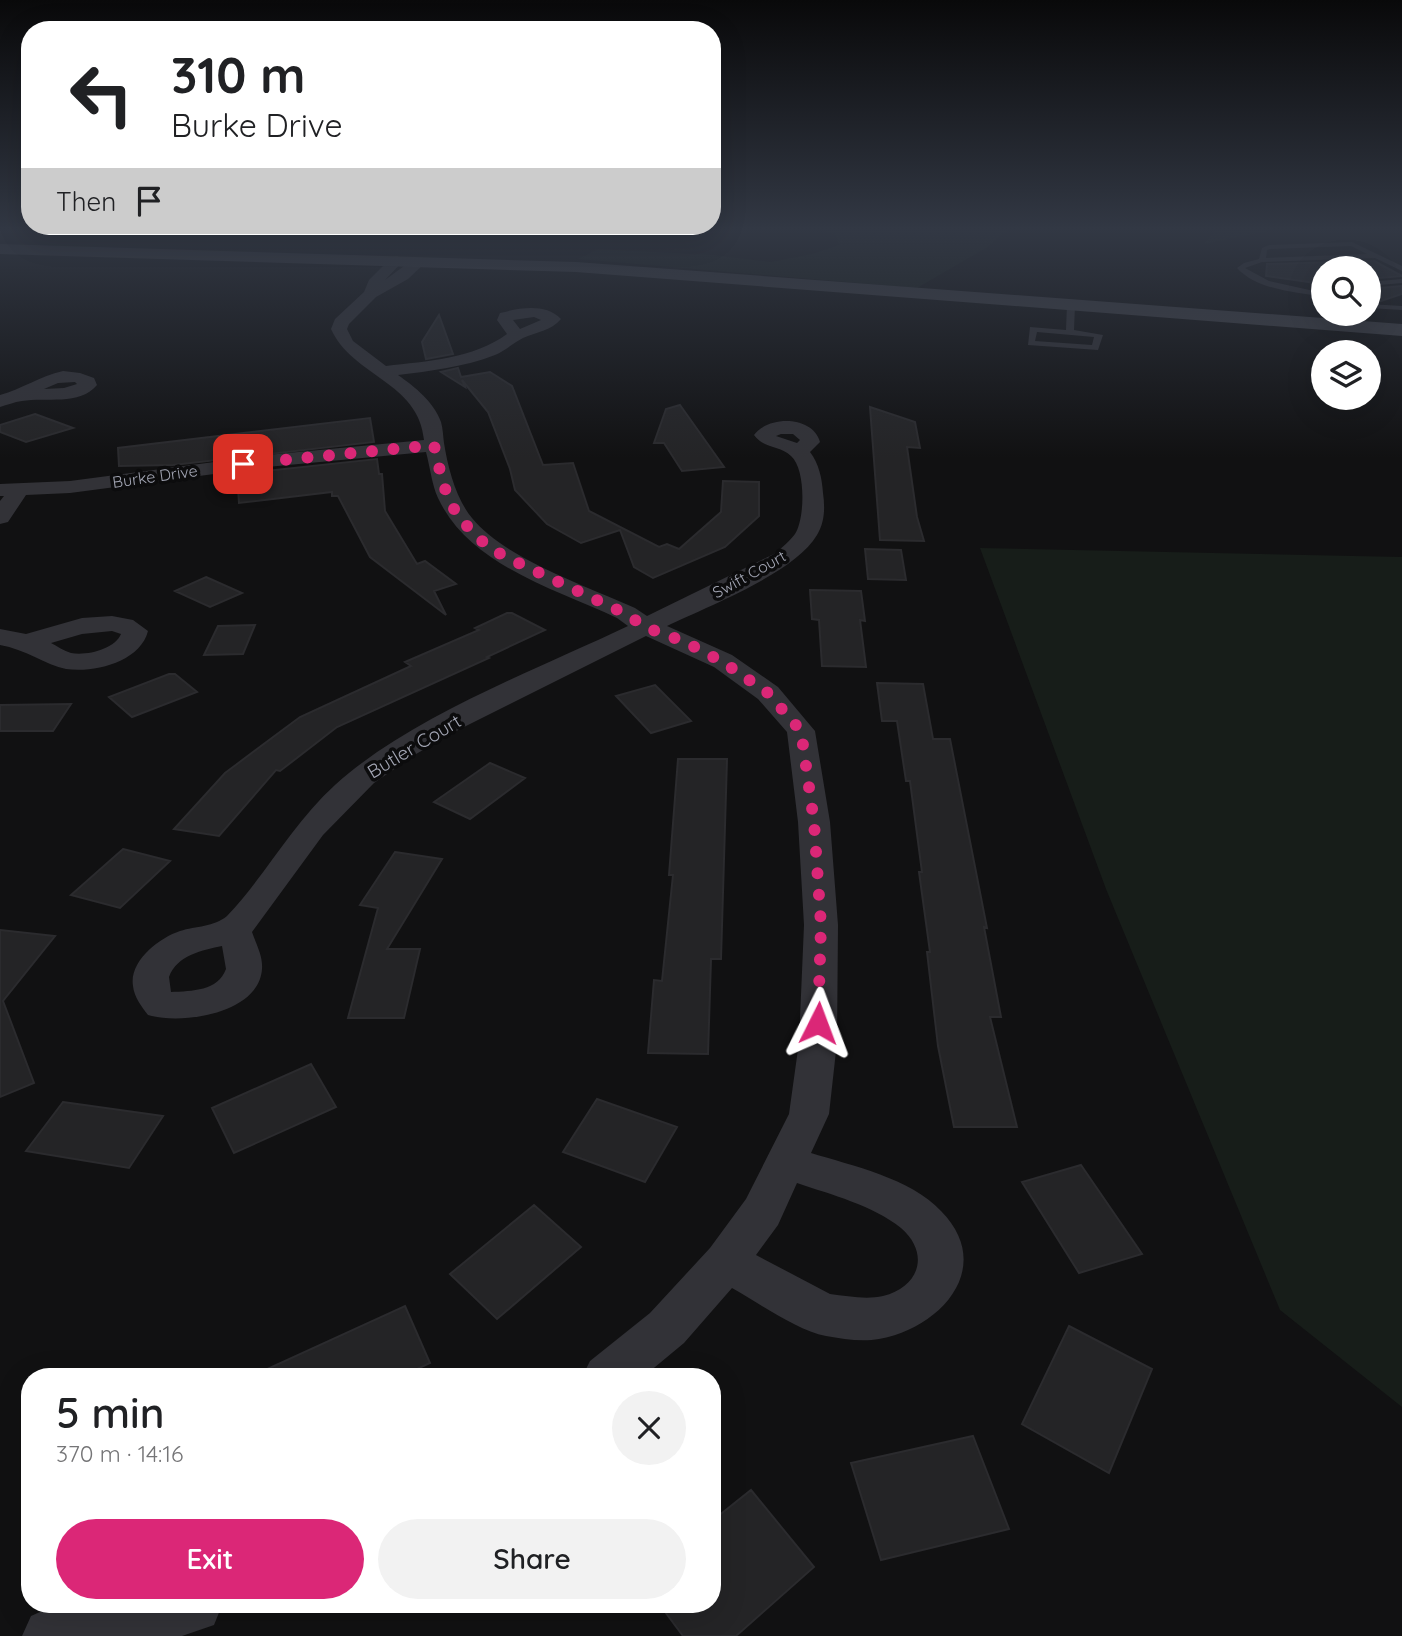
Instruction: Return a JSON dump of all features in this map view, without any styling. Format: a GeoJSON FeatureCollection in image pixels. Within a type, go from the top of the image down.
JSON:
{"type":"FeatureCollection","features":[{"type":"Feature","properties":{"kind":"street"},"geometry":{"type":"LineString","coordinates":[[357,305],[347,314],[339,329],[346,344],[420,403],[432,423],[443,484],[455,511],[488,547],[614,607],[647,628],[683,641],[747,677],[786,711],[801,731],[814,822],[821,925],[820,1004],[809,1114],[762,1212],[726,1262],[667,1328],[618,1368]]}},
{"type":"Feature","properties":{"kind":"street"},"geometry":{"type":"LineString","coordinates":[[1078,305],[1311,318]]}},
{"type":"Feature","properties":{"kind":"street"},"geometry":{"type":"LineString","coordinates":[[1379,326],[1402,330]]}},
{"type":"Feature","properties":{"kind":"street"},"geometry":{"type":"LineString","coordinates":[[382,372],[461,359],[498,347],[516,335]]}},
{"type":"Feature","properties":{"kind":"street"},"geometry":{"type":"LineString","coordinates":[[0,401],[23,395]]}},
{"type":"Feature","properties":{"kind":"street","name":"Burke Drive"},"geometry":{"type":"LineString","coordinates":[[9,490],[69,488],[267,461],[434,445]]}},
{"type":"Feature","properties":{"kind":"street","name":"Swift Court"},"geometry":{"type":"LineString","coordinates":[[647,628],[784,558],[800,544],[811,527],[813,490],[808,467],[799,452]]}},
{"type":"Feature","properties":{"kind":"street"},"geometry":{"type":"LineString","coordinates":[[0,517],[9,490]]}},
{"type":"Feature","properties":{"kind":"street","name":"Butler Court"},"geometry":{"type":"LineString","coordinates":[[233,930],[268,889],[300,843],[343,794],[389,758],[441,727],[647,628]]}},
{"type":"Feature","properties":{"kind":"street"},"geometry":{"type":"LineString","coordinates":[[0,637],[27,642]]}},
{"type":"Feature","properties":{"kind":"street"},"geometry":{"type":"LineString","coordinates":[[726,1262],[823,1314],[840,1317],[885,1317],[908,1309],[931,1292],[942,1270],[941,1245],[927,1224],[885,1198],[785,1162]]}},
{"type":"Feature","properties":{"kind":"street"},"geometry":{"type":"LineString","coordinates":[[51,1636],[161,1613]]}},
{"type":"Feature","properties":{"kind":"lane"},"geometry":{"type":"LineString","coordinates":[[1070,331],[1071,305]]}},
{"type":"Feature","properties":{"kind":"lane"},"geometry":{"type":"LineString","coordinates":[[1381,307],[1402,308]]}},
{"type":"Feature","properties":{"kind":"lane"},"geometry":{"type":"LineString","coordinates":[[1033,329],[1070,331],[1099,335],[1095,348],[1031,343],[1033,329]]}},
{"type":"Feature","properties":{"kind":"shaded area"},"geometry":{"type":"Polygon","coordinates":[[[980,548],[1402,557],[1402,1407],[1280,1310],[1106,889],[980,548]]]}},
{"type":"Feature","properties":{"kind":"building"},"geometry":{"type":"Polygon","coordinates":[[[439,315],[453,354],[426,359],[422,342],[439,315]]]}},
{"type":"Feature","properties":{"kind":"building"},"geometry":{"type":"Polygon","coordinates":[[[458,368],[461,377],[490,372],[512,386],[543,465],[573,463],[589,511],[659,547],[667,544],[679,549],[721,512],[723,481],[759,482],[759,516],[725,547],[653,578],[634,567],[620,530],[581,543],[547,524],[515,490],[510,469],[488,412],[462,380],[465,387],[441,372],[458,368]]]}},
{"type":"Feature","properties":{"kind":"building"},"geometry":{"type":"Polygon","coordinates":[[[680,405],[724,467],[682,471],[664,443],[654,443],[666,409],[680,405]]]}},
{"type":"Feature","properties":{"kind":"building"},"geometry":{"type":"Polygon","coordinates":[[[870,407],[915,422],[920,448],[907,447],[917,517],[924,541],[880,540],[870,407]]]}},
{"type":"Feature","properties":{"kind":"building"},"geometry":{"type":"Polygon","coordinates":[[[35,414],[73,428],[26,442],[0,432],[0,425],[35,414]]]}},
{"type":"Feature","properties":{"kind":"building"},"geometry":{"type":"Polygon","coordinates":[[[370,418],[374,442],[173,465],[119,466],[118,448],[370,418]]]}},
{"type":"Feature","properties":{"kind":"building"},"geometry":{"type":"Polygon","coordinates":[[[377,459],[379,474],[382,474],[385,511],[417,564],[425,561],[456,584],[434,591],[446,615],[370,557],[338,496],[332,496],[332,492],[239,503],[237,474],[377,459]]]}},
{"type":"Feature","properties":{"kind":"building"},"geometry":{"type":"Polygon","coordinates":[[[865,549],[901,550],[906,580],[868,579],[865,549]]]}},
{"type":"Feature","properties":{"kind":"building"},"geometry":{"type":"Polygon","coordinates":[[[206,577],[242,593],[210,607],[175,591],[206,577]]]}},
{"type":"Feature","properties":{"kind":"building"},"geometry":{"type":"Polygon","coordinates":[[[810,590],[861,591],[865,621],[860,620],[866,667],[822,666],[819,620],[812,619],[810,590]]]}},
{"type":"Feature","properties":{"kind":"building"},"geometry":{"type":"Polygon","coordinates":[[[507,613],[545,630],[337,727],[280,771],[276,770],[219,836],[174,829],[225,773],[300,717],[411,666],[405,662],[479,630],[475,628],[507,613]]]}},
{"type":"Feature","properties":{"kind":"building"},"geometry":{"type":"Polygon","coordinates":[[[255,625],[243,654],[204,655],[218,626],[255,625]]]}},
{"type":"Feature","properties":{"kind":"building"},"geometry":{"type":"Polygon","coordinates":[[[175,674],[197,692],[132,717],[109,697],[175,674]]]}},
{"type":"Feature","properties":{"kind":"building"},"geometry":{"type":"Polygon","coordinates":[[[877,683],[923,684],[933,739],[950,739],[987,928],[984,927],[1001,1017],[990,1017],[1017,1127],[954,1127],[938,1046],[927,952],[930,952],[919,872],[922,872],[910,781],[906,781],[897,721],[882,721],[877,683]]]}},
{"type":"Feature","properties":{"kind":"building"},"geometry":{"type":"Polygon","coordinates":[[[655,685],[691,721],[651,733],[616,696],[655,685]]]}},
{"type":"Feature","properties":{"kind":"building"},"geometry":{"type":"Polygon","coordinates":[[[71,704],[53,731],[0,731],[0,705],[71,704]]]}},
{"type":"Feature","properties":{"kind":"building"},"geometry":{"type":"Polygon","coordinates":[[[678,759],[727,759],[721,959],[711,959],[708,1054],[648,1053],[654,980],[662,981],[673,875],[669,875],[678,759]]]}},
{"type":"Feature","properties":{"kind":"building"},"geometry":{"type":"Polygon","coordinates":[[[490,763],[525,778],[470,819],[434,802],[490,763]]]}},
{"type":"Feature","properties":{"kind":"building"},"geometry":{"type":"Polygon","coordinates":[[[123,849],[170,861],[120,908],[71,895],[123,849]]]}},
{"type":"Feature","properties":{"kind":"building"},"geometry":{"type":"Polygon","coordinates":[[[395,852],[442,859],[387,949],[420,949],[404,1018],[348,1018],[378,908],[360,905],[395,852]]]}},
{"type":"Feature","properties":{"kind":"building"},"geometry":{"type":"Polygon","coordinates":[[[0,930],[55,936],[3,1001],[34,1083],[0,1097],[0,930]]]}},
{"type":"Feature","properties":{"kind":"building"},"geometry":{"type":"Polygon","coordinates":[[[311,1064],[336,1107],[234,1153],[212,1108],[311,1064]]]}},
{"type":"Feature","properties":{"kind":"building"},"geometry":{"type":"Polygon","coordinates":[[[597,1099],[677,1127],[645,1182],[563,1152],[597,1099]]]}},
{"type":"Feature","properties":{"kind":"building"},"geometry":{"type":"Polygon","coordinates":[[[63,1102],[163,1116],[129,1168],[26,1151],[63,1102]]]}},
{"type":"Feature","properties":{"kind":"building"},"geometry":{"type":"Polygon","coordinates":[[[1081,1165],[1142,1254],[1079,1273],[1022,1182],[1081,1165]]]}},
{"type":"Feature","properties":{"kind":"building"},"geometry":{"type":"Polygon","coordinates":[[[534,1205],[581,1247],[497,1319],[450,1274],[534,1205]]]}},
{"type":"Feature","properties":{"kind":"building"},"geometry":{"type":"Polygon","coordinates":[[[405,1306],[430,1363],[419,1368],[270,1368],[405,1306]]]}},
{"type":"Feature","properties":{"kind":"building"},"geometry":{"type":"Polygon","coordinates":[[[1069,1326],[1152,1369],[1109,1473],[1022,1424],[1069,1326]]]}},
{"type":"Feature","properties":{"kind":"building"},"geometry":{"type":"Polygon","coordinates":[[[973,1436],[1009,1529],[881,1560],[851,1463],[973,1436]]]}},
{"type":"Feature","properties":{"kind":"building"},"geometry":{"type":"Polygon","coordinates":[[[751,1490],[814,1567],[736,1636],[683,1636],[666,1613],[721,1613],[721,1514],[751,1490]]]}},
{"type":"Feature","properties":{"kind":"route"},"geometry":{"type":"LineString","coordinates":[[243,464],[434,445],[443,484],[455,511],[488,547],[602,601],[647,628],[703,651],[768,693],[801,731],[814,822],[821,925],[818,1023]]}}]}
